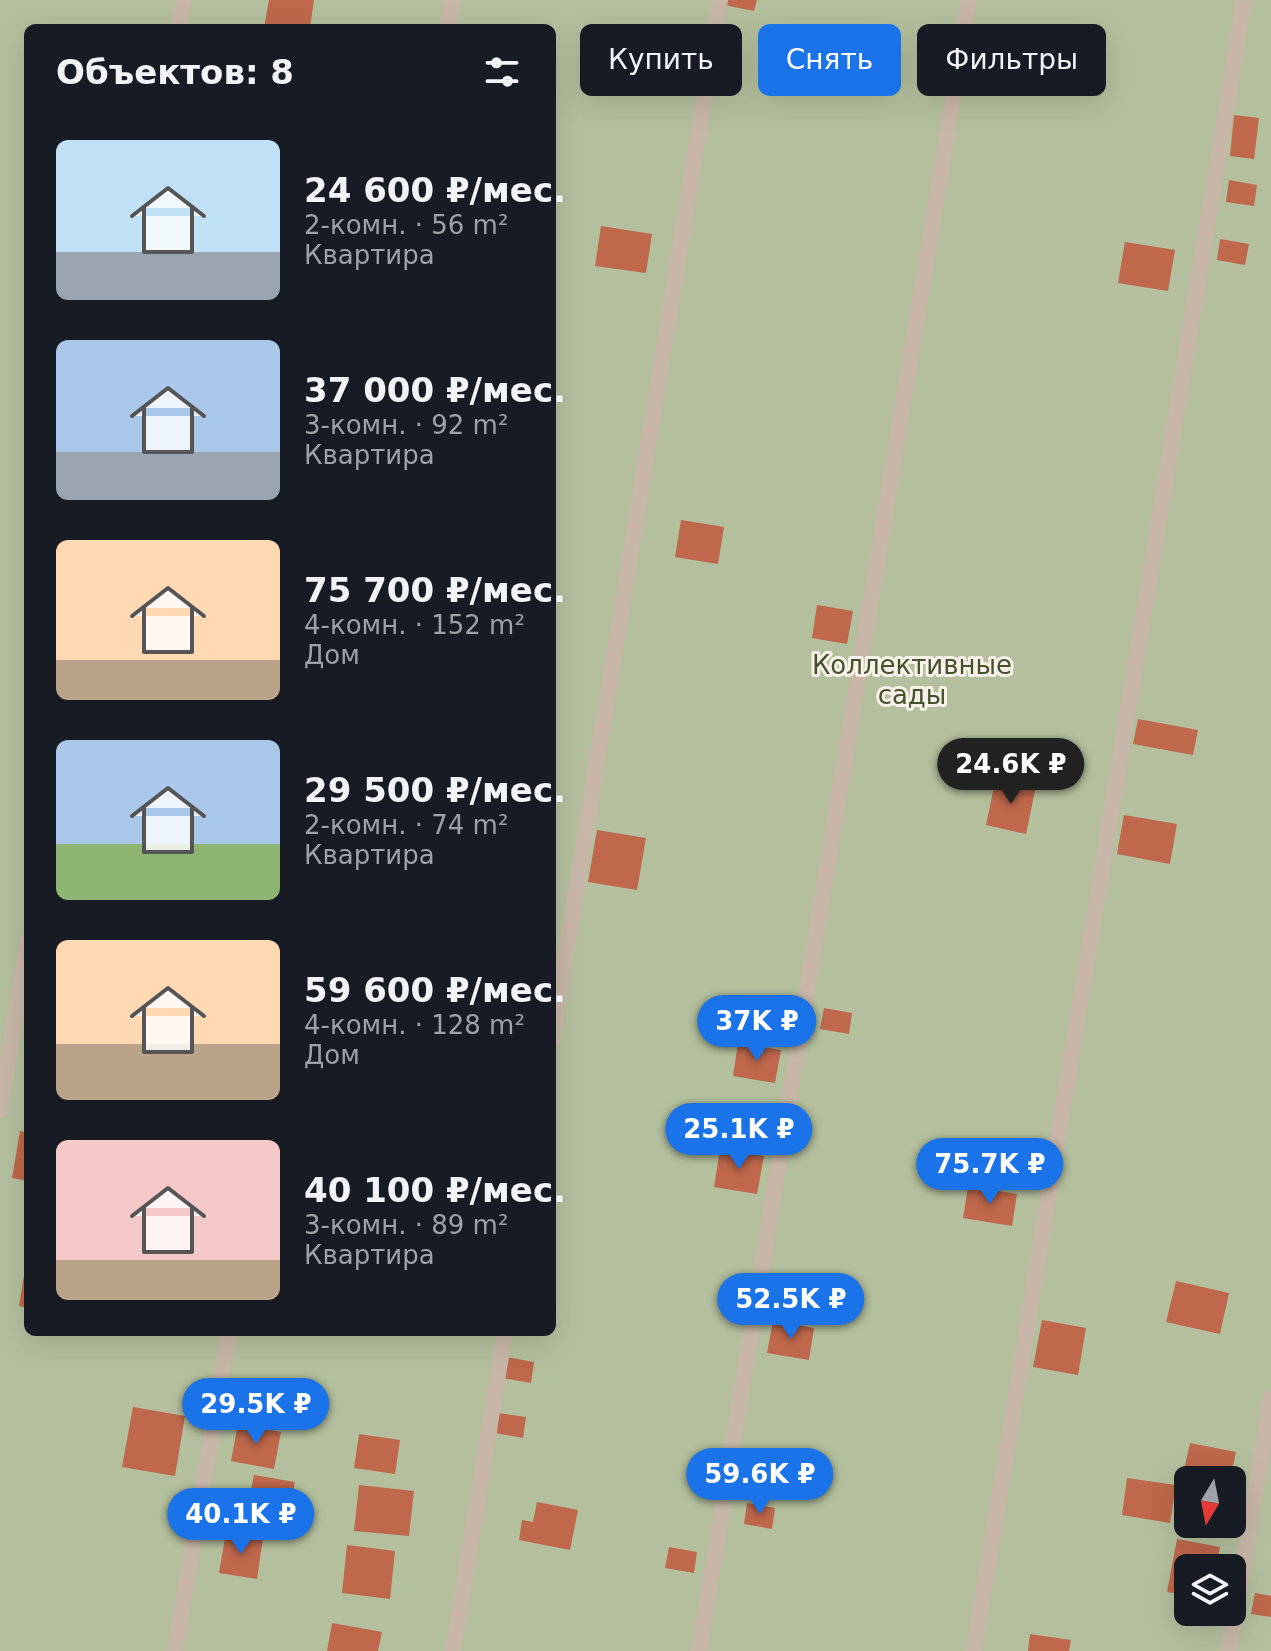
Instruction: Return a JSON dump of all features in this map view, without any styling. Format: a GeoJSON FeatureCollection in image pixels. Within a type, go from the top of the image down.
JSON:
{"type":"FeatureCollection","features":[{"type":"Feature","properties":{"kind":"lane"},"geometry":{"type":"LineString","coordinates":[[180,24],[184,0]]}},
{"type":"Feature","properties":{"kind":"lane"},"geometry":{"type":"LineString","coordinates":[[449,24],[452,0]]}},
{"type":"Feature","properties":{"kind":"lane"},"geometry":{"type":"LineString","coordinates":[[556,1015],[720,0]]}},
{"type":"Feature","properties":{"kind":"lane"},"geometry":{"type":"LineString","coordinates":[[699,1651],[969,0]]}},
{"type":"Feature","properties":{"kind":"lane"},"geometry":{"type":"LineString","coordinates":[[974,1651],[1244,0]]}},
{"type":"Feature","properties":{"kind":"lane"},"geometry":{"type":"LineString","coordinates":[[0,1110],[24,964]]}},
{"type":"Feature","properties":{"kind":"lane"},"geometry":{"type":"LineString","coordinates":[[175,1651],[228,1336]]}},
{"type":"Feature","properties":{"kind":"lane"},"geometry":{"type":"LineString","coordinates":[[453,1651],[504,1336]]}},
{"type":"Feature","properties":{"kind":"lane"},"geometry":{"type":"LineString","coordinates":[[1229,1651],[1271,1398]]}},
{"type":"Feature","properties":{"kind":"green space","name":"Коллективные сады"},"geometry":{"type":"Polygon","coordinates":[[[0,0],[1271,0],[1271,1651],[0,1651],[0,0]]]}},
{"type":"Feature","properties":{"kind":"building"},"geometry":{"type":"Polygon","coordinates":[[[269,0],[314,0],[311,24],[265,24],[269,0]]]}},
{"type":"Feature","properties":{"kind":"building"},"geometry":{"type":"Polygon","coordinates":[[[725,0],[757,0],[754,11],[724,5],[725,0]]]}},
{"type":"Feature","properties":{"kind":"building"},"geometry":{"type":"Polygon","coordinates":[[[1234,115],[1259,118],[1254,159],[1230,156],[1234,115]]]}},
{"type":"Feature","properties":{"kind":"building"},"geometry":{"type":"Polygon","coordinates":[[[1229,180],[1257,185],[1254,206],[1226,202],[1229,180]]]}},
{"type":"Feature","properties":{"kind":"building"},"geometry":{"type":"Polygon","coordinates":[[[601,226],[652,234],[646,273],[595,266],[601,226]]]}},
{"type":"Feature","properties":{"kind":"building"},"geometry":{"type":"Polygon","coordinates":[[[1220,239],[1249,244],[1245,265],[1217,260],[1220,239]]]}},
{"type":"Feature","properties":{"kind":"building"},"geometry":{"type":"Polygon","coordinates":[[[1125,242],[1175,250],[1168,291],[1118,283],[1125,242]]]}},
{"type":"Feature","properties":{"kind":"building"},"geometry":{"type":"Polygon","coordinates":[[[681,520],[724,527],[718,564],[675,557],[681,520]]]}},
{"type":"Feature","properties":{"kind":"building"},"geometry":{"type":"Polygon","coordinates":[[[817,605],[853,611],[847,644],[812,638],[817,605]]]}},
{"type":"Feature","properties":{"kind":"building"},"geometry":{"type":"Polygon","coordinates":[[[1138,719],[1198,730],[1193,755],[1133,744],[1138,719]]]}},
{"type":"Feature","properties":{"kind":"building"},"geometry":{"type":"Polygon","coordinates":[[[996,777],[1036,786],[1026,834],[986,825],[996,777]]]}},
{"type":"Feature","properties":{"kind":"building"},"geometry":{"type":"Polygon","coordinates":[[[1124,815],[1177,824],[1170,864],[1117,854],[1124,815]]]}},
{"type":"Feature","properties":{"kind":"building"},"geometry":{"type":"Polygon","coordinates":[[[597,830],[646,838],[637,890],[588,882],[597,830]]]}},
{"type":"Feature","properties":{"kind":"building"},"geometry":{"type":"Polygon","coordinates":[[[824,1008],[852,1013],[849,1034],[820,1029],[824,1008]]]}},
{"type":"Feature","properties":{"kind":"building"},"geometry":{"type":"Polygon","coordinates":[[[738,1043],[781,1050],[775,1083],[733,1076],[738,1043]]]}},
{"type":"Feature","properties":{"kind":"building"},"geometry":{"type":"Polygon","coordinates":[[[20,1131],[24,1132],[24,1180],[12,1178],[20,1131]]]}},
{"type":"Feature","properties":{"kind":"building"},"geometry":{"type":"Polygon","coordinates":[[[720,1149],[764,1156],[757,1194],[714,1187],[720,1149]]]}},
{"type":"Feature","properties":{"kind":"building"},"geometry":{"type":"Polygon","coordinates":[[[968,1186],[1017,1194],[1012,1226],[963,1218],[968,1186]]]}},
{"type":"Feature","properties":{"kind":"building"},"geometry":{"type":"Polygon","coordinates":[[[24,1275],[24,1307],[19,1306],[24,1275]]]}},
{"type":"Feature","properties":{"kind":"building"},"geometry":{"type":"Polygon","coordinates":[[[1176,1281],[1229,1293],[1220,1334],[1166,1322],[1176,1281]]]}},
{"type":"Feature","properties":{"kind":"building"},"geometry":{"type":"Polygon","coordinates":[[[1042,1320],[1086,1328],[1078,1375],[1033,1367],[1042,1320]]]}},
{"type":"Feature","properties":{"kind":"building"},"geometry":{"type":"Polygon","coordinates":[[[773,1321],[814,1328],[809,1360],[767,1353],[773,1321]]]}},
{"type":"Feature","properties":{"kind":"building"},"geometry":{"type":"Polygon","coordinates":[[[506,1357],[534,1362],[531,1383],[502,1378],[506,1357]]]}},
{"type":"Feature","properties":{"kind":"building"},"geometry":{"type":"Polygon","coordinates":[[[133,1407],[185,1416],[175,1476],[122,1467],[133,1407]]]}},
{"type":"Feature","properties":{"kind":"building"},"geometry":{"type":"Polygon","coordinates":[[[498,1413],[526,1417],[523,1438],[495,1433],[498,1413]]]}},
{"type":"Feature","properties":{"kind":"building"},"geometry":{"type":"Polygon","coordinates":[[[238,1424],[281,1432],[274,1469],[231,1461],[238,1424]]]}},
{"type":"Feature","properties":{"kind":"building"},"geometry":{"type":"Polygon","coordinates":[[[359,1434],[400,1440],[395,1474],[354,1468],[359,1434]]]}},
{"type":"Feature","properties":{"kind":"building"},"geometry":{"type":"Polygon","coordinates":[[[1190,1443],[1236,1452],[1233,1466],[1185,1466],[1190,1443]]]}},
{"type":"Feature","properties":{"kind":"building"},"geometry":{"type":"Polygon","coordinates":[[[254,1475],[295,1482],[286,1528],[245,1519],[254,1475]]]}},
{"type":"Feature","properties":{"kind":"building"},"geometry":{"type":"Polygon","coordinates":[[[1127,1478],[1174,1485],[1170,1523],[1122,1515],[1127,1478]]]}},
{"type":"Feature","properties":{"kind":"building"},"geometry":{"type":"Polygon","coordinates":[[[359,1485],[414,1491],[409,1536],[354,1531],[359,1485]]]}},
{"type":"Feature","properties":{"kind":"building"},"geometry":{"type":"Polygon","coordinates":[[[537,1502],[578,1510],[570,1550],[519,1540],[522,1520],[533,1522],[537,1502]]]}},
{"type":"Feature","properties":{"kind":"building"},"geometry":{"type":"Polygon","coordinates":[[[747,1503],[775,1508],[772,1529],[744,1524],[747,1503]]]}},
{"type":"Feature","properties":{"kind":"building"},"geometry":{"type":"Polygon","coordinates":[[[226,1532],[263,1538],[257,1579],[219,1573],[226,1532]]]}},
{"type":"Feature","properties":{"kind":"building"},"geometry":{"type":"Polygon","coordinates":[[[1177,1539],[1220,1547],[1219,1554],[1174,1554],[1177,1539]]]}},
{"type":"Feature","properties":{"kind":"building"},"geometry":{"type":"Polygon","coordinates":[[[347,1545],[395,1551],[390,1599],[342,1593],[347,1545]]]}},
{"type":"Feature","properties":{"kind":"building"},"geometry":{"type":"Polygon","coordinates":[[[669,1547],[697,1552],[694,1573],[665,1568],[669,1547]]]}},
{"type":"Feature","properties":{"kind":"building"},"geometry":{"type":"Polygon","coordinates":[[[1174,1555],[1174,1593],[1167,1592],[1174,1555]]]}},
{"type":"Feature","properties":{"kind":"building"},"geometry":{"type":"Polygon","coordinates":[[[1255,1593],[1271,1596],[1271,1617],[1251,1614],[1255,1593]]]}},
{"type":"Feature","properties":{"kind":"building"},"geometry":{"type":"Polygon","coordinates":[[[332,1623],[382,1632],[378,1651],[327,1651],[332,1623]]]}},
{"type":"Feature","properties":{"kind":"building"},"geometry":{"type":"Polygon","coordinates":[[[1030,1634],[1071,1640],[1069,1651],[1028,1651],[1030,1634]]]}}]}
